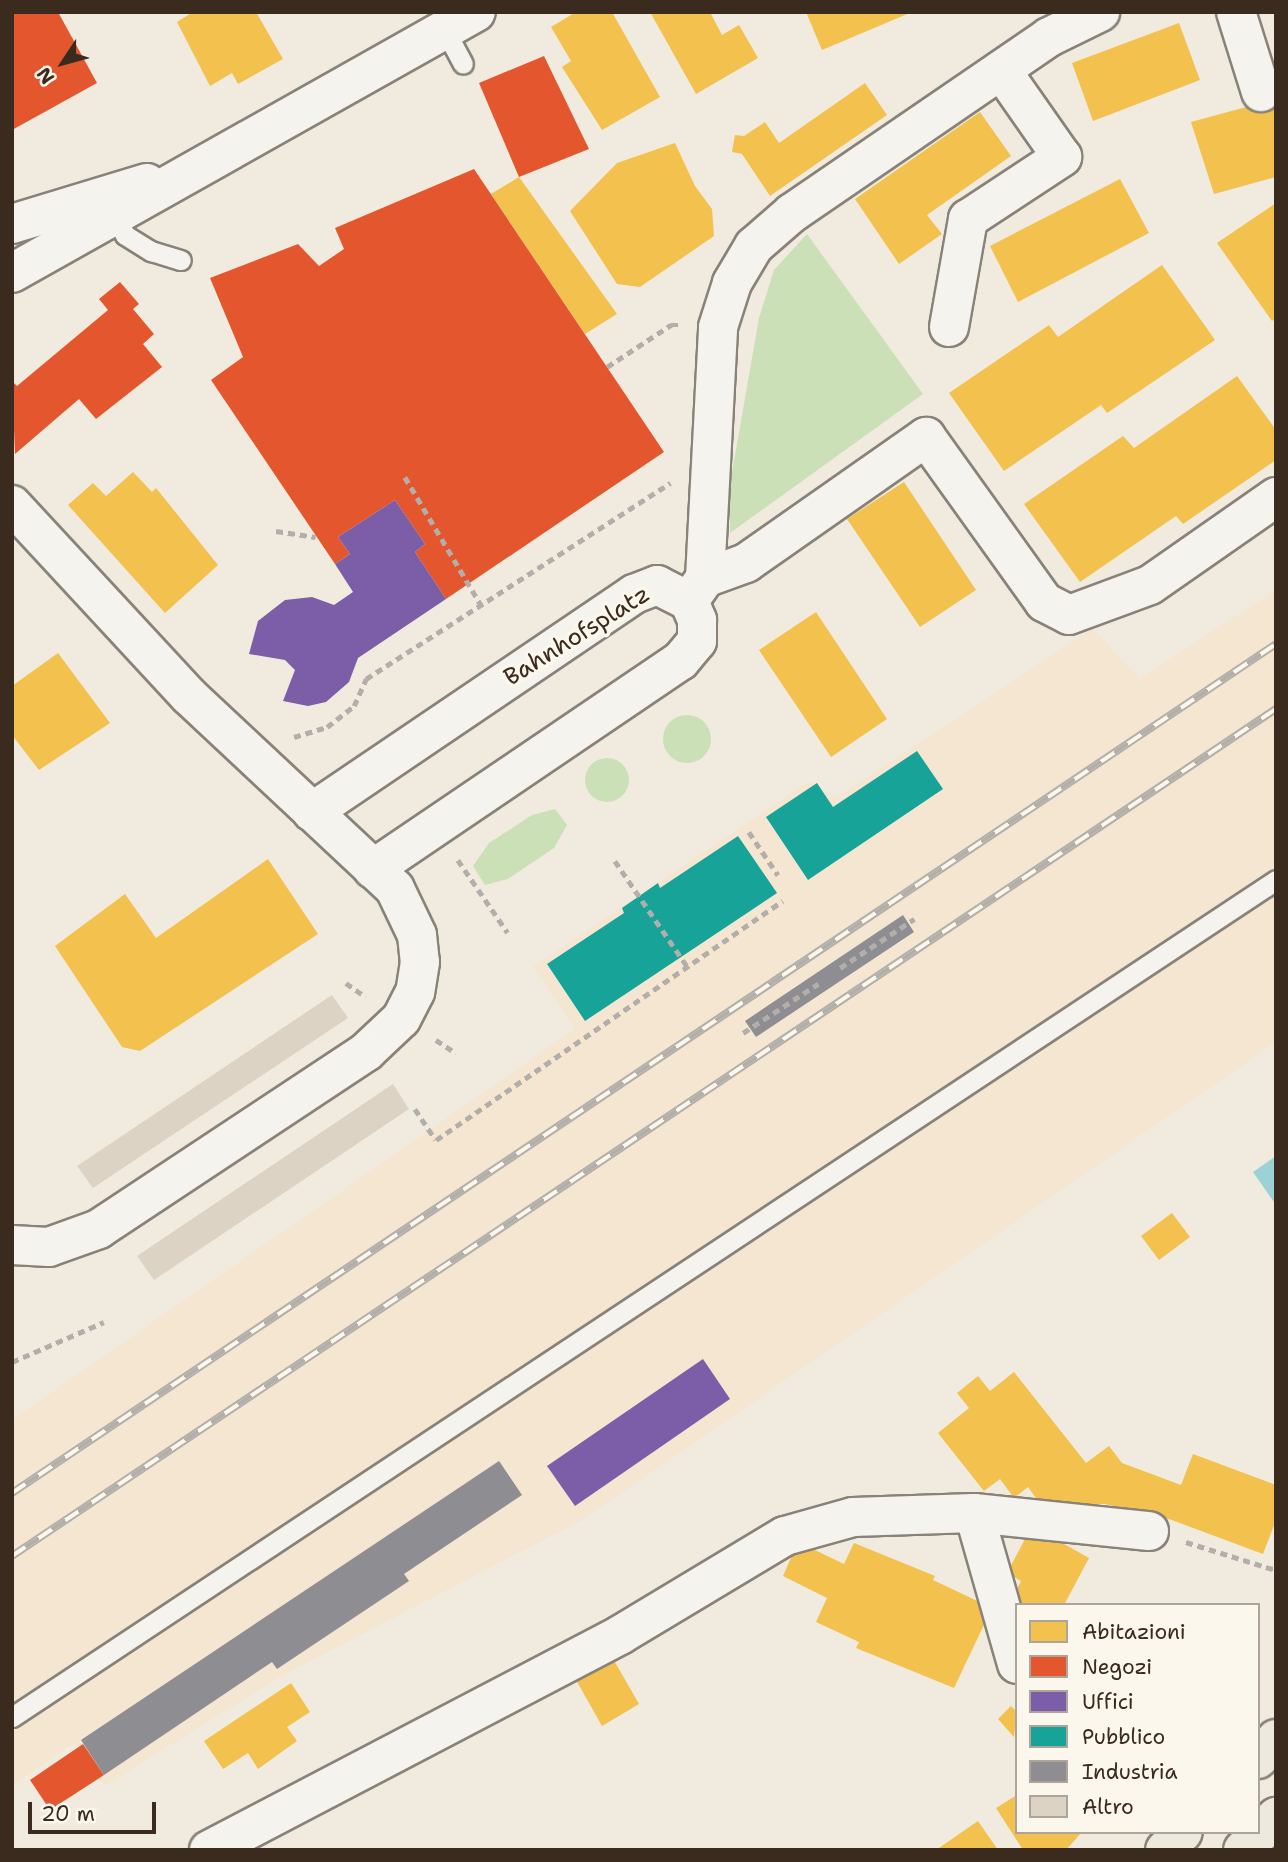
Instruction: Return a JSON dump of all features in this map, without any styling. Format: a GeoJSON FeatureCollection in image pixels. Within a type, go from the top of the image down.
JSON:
{"type":"FeatureCollection","features":[{"type":"Feature","properties":{"kind":"highway"},"geometry":{"type":"LineString","coordinates":[[1260,1757],[1276,1739]]}},
{"type":"Feature","properties":{"kind":"highway"},"geometry":{"type":"LineString","coordinates":[[1260,1833],[1276,1817]]}},
{"type":"Feature","properties":{"kind":"highway"},"geometry":{"type":"LineString","coordinates":[[1166,1850],[1182,1834]]}},
{"type":"Feature","properties":{"kind":"highway"},"geometry":{"type":"LineString","coordinates":[[1243,1850],[1259,1834]]}},
{"type":"Feature","properties":{"kind":"street"},"geometry":{"type":"LineString","coordinates":[[697,589],[712,456],[718,327],[732,283],[754,246],[792,213],[1049,37],[1100,12]]}},
{"type":"Feature","properties":{"kind":"street"},"geometry":{"type":"LineString","coordinates":[[1236,12],[1261,92]]}},
{"type":"Feature","properties":{"kind":"street"},"geometry":{"type":"LineString","coordinates":[[12,273],[116,218],[193,169],[461,21]]}},
{"type":"Feature","properties":{"kind":"street"},"geometry":{"type":"LineString","coordinates":[[949,327],[968,219],[1062,157],[1001,70]]}},
{"type":"Feature","properties":{"kind":"street"},"geometry":{"type":"LineString","coordinates":[[12,224],[193,169]]}},
{"type":"Feature","properties":{"kind":"street"},"geometry":{"type":"LineString","coordinates":[[697,589],[746,563],[926,437],[1044,602],[1069,615],[1150,585],[1276,497]]}},
{"type":"Feature","properties":{"kind":"street"},"geometry":{"type":"LineString","coordinates":[[12,505],[189,696],[395,889],[417,935],[420,962],[415,992],[388,1035],[99,1229],[49,1247],[12,1245]]}},
{"type":"Feature","properties":{"kind":"street","name":"Bahnhofsplatz"},"geometry":{"type":"LineString","coordinates":[[312,812],[635,594],[657,585],[697,589],[697,641],[680,660],[373,869]]}},
{"type":"Feature","properties":{"kind":"street"},"geometry":{"type":"LineString","coordinates":[[209,1850],[620,1635],[785,1536],[853,1517],[974,1513],[1149,1531]]}},
{"type":"Feature","properties":{"kind":"street"},"geometry":{"type":"LineString","coordinates":[[974,1513],[1015,1657]]}},
{"type":"Feature","properties":{"kind":"lane"},"geometry":{"type":"LineString","coordinates":[[461,21],[463,64]]}},
{"type":"Feature","properties":{"kind":"lane"},"geometry":{"type":"LineString","coordinates":[[116,218],[125,234],[150,251],[181,260]]}},
{"type":"Feature","properties":{"kind":"lane"},"geometry":{"type":"LineString","coordinates":[[12,1717],[1276,880]]}},
{"type":"Feature","properties":{"kind":"path"},"geometry":{"type":"LineString","coordinates":[[607,367],[671,325],[718,327]]}},
{"type":"Feature","properties":{"kind":"path"},"geometry":{"type":"LineString","coordinates":[[291,738],[327,727],[354,706],[366,680],[712,456]]}},
{"type":"Feature","properties":{"kind":"path"},"geometry":{"type":"LineString","coordinates":[[405,477],[481,605]]}},
{"type":"Feature","properties":{"kind":"path"},"geometry":{"type":"LineString","coordinates":[[276,531],[316,537]]}},
{"type":"Feature","properties":{"kind":"path"},"geometry":{"type":"LineString","coordinates":[[749,832],[778,875]]}},
{"type":"Feature","properties":{"kind":"path"},"geometry":{"type":"LineString","coordinates":[[615,861],[687,966]]}},
{"type":"Feature","properties":{"kind":"path"},"geometry":{"type":"LineString","coordinates":[[415,1109],[436,1140],[782,901]]}},
{"type":"Feature","properties":{"kind":"path"},"geometry":{"type":"LineString","coordinates":[[840,968],[914,919]]}},
{"type":"Feature","properties":{"kind":"path"},"geometry":{"type":"LineString","coordinates":[[743,1033],[818,984]]}},
{"type":"Feature","properties":{"kind":"path"},"geometry":{"type":"LineString","coordinates":[[12,1362],[104,1322]]}},
{"type":"Feature","properties":{"kind":"path"},"geometry":{"type":"LineString","coordinates":[[1149,1531],[1276,1570]]}},
{"type":"Feature","properties":{"kind":"shaded area"},"geometry":{"type":"Polygon","coordinates":[[[1276,590],[1276,1042],[582,1520],[285,1674],[104,1786],[75,1742],[12,1786],[12,1420],[575,1029],[533,967],[809,781],[837,797],[1093,629],[1140,679],[1276,590]]]}},
{"type":"Feature","properties":{"kind":"green space"},"geometry":{"type":"Polygon","coordinates":[[[807,234],[923,394],[730,533],[730,484],[759,318],[774,270],[807,234]]]}},
{"type":"Feature","properties":{"kind":"green space"},"geometry":{"type":"Polygon","coordinates":[[[687,715],[704,722],[711,739],[704,756],[687,763],[670,756],[663,739],[670,722],[687,715]]]}},
{"type":"Feature","properties":{"kind":"green space"},"geometry":{"type":"Polygon","coordinates":[[[607,758],[622,765],[629,780],[622,795],[607,802],[592,795],[585,780],[592,765],[607,758]]]}},
{"type":"Feature","properties":{"kind":"green space"},"geometry":{"type":"Polygon","coordinates":[[[555,809],[567,825],[554,848],[508,879],[485,885],[473,866],[489,843],[532,815],[555,809]]]}},
{"type":"Feature","properties":{"kind":"water"},"geometry":{"type":"Polygon","coordinates":[[[1276,1156],[1276,1201],[1274,1202],[1253,1172],[1276,1156]]]}},
{"type":"Feature","properties":{"kind":"building: Abitazioni"},"geometry":{"type":"Polygon","coordinates":[[[193,12],[256,12],[283,59],[238,84],[232,73],[210,86],[177,22],[193,12]]]}},
{"type":"Feature","properties":{"kind":"building: Abitazioni"},"geometry":{"type":"Polygon","coordinates":[[[576,12],[612,12],[660,97],[602,130],[562,67],[571,61],[551,27],[576,12]]]}},
{"type":"Feature","properties":{"kind":"building: Abitazioni"},"geometry":{"type":"Polygon","coordinates":[[[650,12],[710,12],[722,35],[739,25],[758,58],[696,94],[650,12]]]}},
{"type":"Feature","properties":{"kind":"building: Abitazioni"},"geometry":{"type":"Polygon","coordinates":[[[806,12],[912,12],[822,50],[806,12]]]}},
{"type":"Feature","properties":{"kind":"building: Abitazioni"},"geometry":{"type":"Polygon","coordinates":[[[1179,23],[1200,80],[1093,121],[1072,63],[1179,23]]]}},
{"type":"Feature","properties":{"kind":"building: Abitazioni"},"geometry":{"type":"Polygon","coordinates":[[[865,83],[887,115],[770,196],[742,154],[732,152],[735,135],[744,136],[765,122],[779,143],[865,83]]]}},
{"type":"Feature","properties":{"kind":"building: Abitazioni"},"geometry":{"type":"Polygon","coordinates":[[[1276,99],[1276,177],[1214,194],[1191,122],[1276,99]]]}},
{"type":"Feature","properties":{"kind":"building: Abitazioni"},"geometry":{"type":"Polygon","coordinates":[[[980,112],[1011,156],[927,215],[942,234],[899,264],[855,199],[980,112]]]}},
{"type":"Feature","properties":{"kind":"building: Abitazioni"},"geometry":{"type":"Polygon","coordinates":[[[675,143],[695,186],[712,209],[714,236],[640,287],[617,284],[570,211],[617,163],[675,143]]]}},
{"type":"Feature","properties":{"kind":"building: Abitazioni"},"geometry":{"type":"Polygon","coordinates":[[[519,177],[617,314],[585,334],[491,194],[519,177]]]}},
{"type":"Feature","properties":{"kind":"building: Abitazioni"},"geometry":{"type":"Polygon","coordinates":[[[1120,179],[1149,233],[1018,302],[990,246],[1120,179]]]}},
{"type":"Feature","properties":{"kind":"building: Abitazioni"},"geometry":{"type":"Polygon","coordinates":[[[1276,203],[1276,318],[1272,321],[1217,243],[1276,203]]]}},
{"type":"Feature","properties":{"kind":"building: Abitazioni"},"geometry":{"type":"Polygon","coordinates":[[[1162,265],[1215,340],[1107,413],[1101,405],[1004,471],[949,393],[1049,325],[1058,337],[1162,265]]]}},
{"type":"Feature","properties":{"kind":"building: Abitazioni"},"geometry":{"type":"Polygon","coordinates":[[[1237,376],[1276,430],[1276,460],[1183,524],[1176,516],[1080,582],[1024,504],[1123,436],[1134,448],[1237,376]]]}},
{"type":"Feature","properties":{"kind":"building: Abitazioni"},"geometry":{"type":"Polygon","coordinates":[[[133,472],[152,492],[156,488],[218,565],[165,613],[68,505],[93,483],[106,496],[133,472]]]}},
{"type":"Feature","properties":{"kind":"building: Abitazioni"},"geometry":{"type":"Polygon","coordinates":[[[904,482],[976,590],[920,627],[847,519],[904,482]]]}},
{"type":"Feature","properties":{"kind":"building: Abitazioni"},"geometry":{"type":"Polygon","coordinates":[[[816,612],[887,719],[831,757],[759,650],[816,612]]]}},
{"type":"Feature","properties":{"kind":"building: Abitazioni"},"geometry":{"type":"Polygon","coordinates":[[[58,653],[110,723],[39,770],[12,735],[12,686],[58,653]]]}},
{"type":"Feature","properties":{"kind":"building: Abitazioni"},"geometry":{"type":"Polygon","coordinates":[[[268,859],[318,934],[140,1051],[122,1047],[55,946],[125,894],[156,938],[268,859]]]}},
{"type":"Feature","properties":{"kind":"building: Abitazioni"},"geometry":{"type":"Polygon","coordinates":[[[1172,1213],[1190,1237],[1159,1260],[1141,1236],[1172,1213]]]}},
{"type":"Feature","properties":{"kind":"building: Abitazioni"},"geometry":{"type":"Polygon","coordinates":[[[1014,1372],[1086,1463],[1109,1446],[1122,1463],[1181,1485],[1193,1454],[1276,1485],[1276,1520],[1263,1554],[1169,1519],[1105,1504],[1041,1505],[1028,1487],[1014,1498],[1000,1479],[984,1491],[938,1433],[969,1408],[957,1393],[978,1376],[990,1391],[1014,1372]]]}},
{"type":"Feature","properties":{"kind":"building: Abitazioni"},"geometry":{"type":"Polygon","coordinates":[[[1032,1526],[1089,1558],[1065,1603],[1019,1603],[1012,1599],[1021,1581],[1007,1573],[1032,1526]]]}},
{"type":"Feature","properties":{"kind":"building: Abitazioni"},"geometry":{"type":"Polygon","coordinates":[[[798,1542],[844,1564],[854,1543],[935,1576],[933,1580],[992,1608],[954,1688],[856,1648],[859,1642],[816,1622],[827,1598],[783,1576],[798,1542]]]}},
{"type":"Feature","properties":{"kind":"building: Abitazioni"},"geometry":{"type":"Polygon","coordinates":[[[608,1650],[639,1704],[602,1726],[571,1671],[608,1650]]]}},
{"type":"Feature","properties":{"kind":"building: Abitazioni"},"geometry":{"type":"Polygon","coordinates":[[[291,1683],[310,1712],[287,1727],[297,1741],[258,1769],[248,1753],[223,1769],[204,1741],[291,1683]]]}},
{"type":"Feature","properties":{"kind":"building: Abitazioni"},"geometry":{"type":"Polygon","coordinates":[[[1011,1706],[1015,1710],[1014,1737],[998,1719],[1011,1706]]]}},
{"type":"Feature","properties":{"kind":"building: Abitazioni"},"geometry":{"type":"Polygon","coordinates":[[[1015,1796],[1015,1834],[1080,1834],[1066,1850],[1023,1850],[996,1808],[1015,1796]]]}},
{"type":"Feature","properties":{"kind":"building: Abitazioni"},"geometry":{"type":"Polygon","coordinates":[[[978,1821],[998,1850],[936,1850],[978,1821]]]}},
{"type":"Feature","properties":{"kind":"building: Negozi"},"geometry":{"type":"Polygon","coordinates":[[[12,12],[58,12],[97,83],[12,130],[12,12]]]}},
{"type":"Feature","properties":{"kind":"building: Negozi"},"geometry":{"type":"Polygon","coordinates":[[[544,56],[589,149],[519,177],[479,83],[544,56]]]}},
{"type":"Feature","properties":{"kind":"building: Negozi"},"geometry":{"type":"Polygon","coordinates":[[[474,169],[664,452],[446,599],[415,552],[425,544],[395,500],[338,537],[350,554],[335,564],[211,380],[243,357],[210,278],[298,244],[319,266],[344,249],[335,228],[474,169]]]}},
{"type":"Feature","properties":{"kind":"building: Negozi"},"geometry":{"type":"Polygon","coordinates":[[[120,282],[139,304],[133,309],[154,334],[143,344],[162,367],[96,419],[79,399],[15,454],[12,381],[17,386],[108,310],[99,299],[120,282]]]}},
{"type":"Feature","properties":{"kind":"building: Negozi"},"geometry":{"type":"Polygon","coordinates":[[[83,1744],[104,1775],[50,1810],[30,1780],[83,1744]]]}},
{"type":"Feature","properties":{"kind":"building: Uffici"},"geometry":{"type":"Polygon","coordinates":[[[395,500],[425,544],[415,552],[446,599],[358,658],[349,682],[326,702],[308,706],[283,701],[295,670],[285,660],[249,654],[258,621],[285,600],[312,597],[334,605],[353,592],[335,564],[350,554],[338,537],[395,500]]]}},
{"type":"Feature","properties":{"kind":"building: Uffici"},"geometry":{"type":"Polygon","coordinates":[[[703,1359],[730,1399],[575,1506],[547,1466],[703,1359]]]}},
{"type":"Feature","properties":{"kind":"building: Pubblico"},"geometry":{"type":"Polygon","coordinates":[[[917,751],[943,789],[808,880],[766,817],[817,783],[833,807],[917,751]]]}},
{"type":"Feature","properties":{"kind":"building: Pubblico"},"geometry":{"type":"Polygon","coordinates":[[[738,836],[777,893],[585,1021],[547,964],[624,913],[622,908],[658,883],[660,888],[738,836]]]}},
{"type":"Feature","properties":{"kind":"building: Industria"},"geometry":{"type":"Polygon","coordinates":[[[903,915],[914,932],[756,1037],[745,1021],[903,915]]]}},
{"type":"Feature","properties":{"kind":"building: Industria"},"geometry":{"type":"Polygon","coordinates":[[[499,1461],[522,1495],[404,1574],[409,1581],[277,1669],[272,1662],[104,1775],[81,1740],[499,1461]]]}},
{"type":"Feature","properties":{"kind":"building: Altro"},"geometry":{"type":"Polygon","coordinates":[[[332,995],[348,1018],[93,1188],[77,1166],[332,995]]]}},
{"type":"Feature","properties":{"kind":"building: Altro"},"geometry":{"type":"Polygon","coordinates":[[[393,1084],[409,1109],[154,1280],[137,1256],[393,1084]]]}},
{"type":"Feature","properties":{"kind":"railway"},"geometry":{"type":"LineString","coordinates":[[12,1493],[1276,644]]}},
{"type":"Feature","properties":{"kind":"railway"},"geometry":{"type":"LineString","coordinates":[[12,1556],[1276,709]]}}]}
